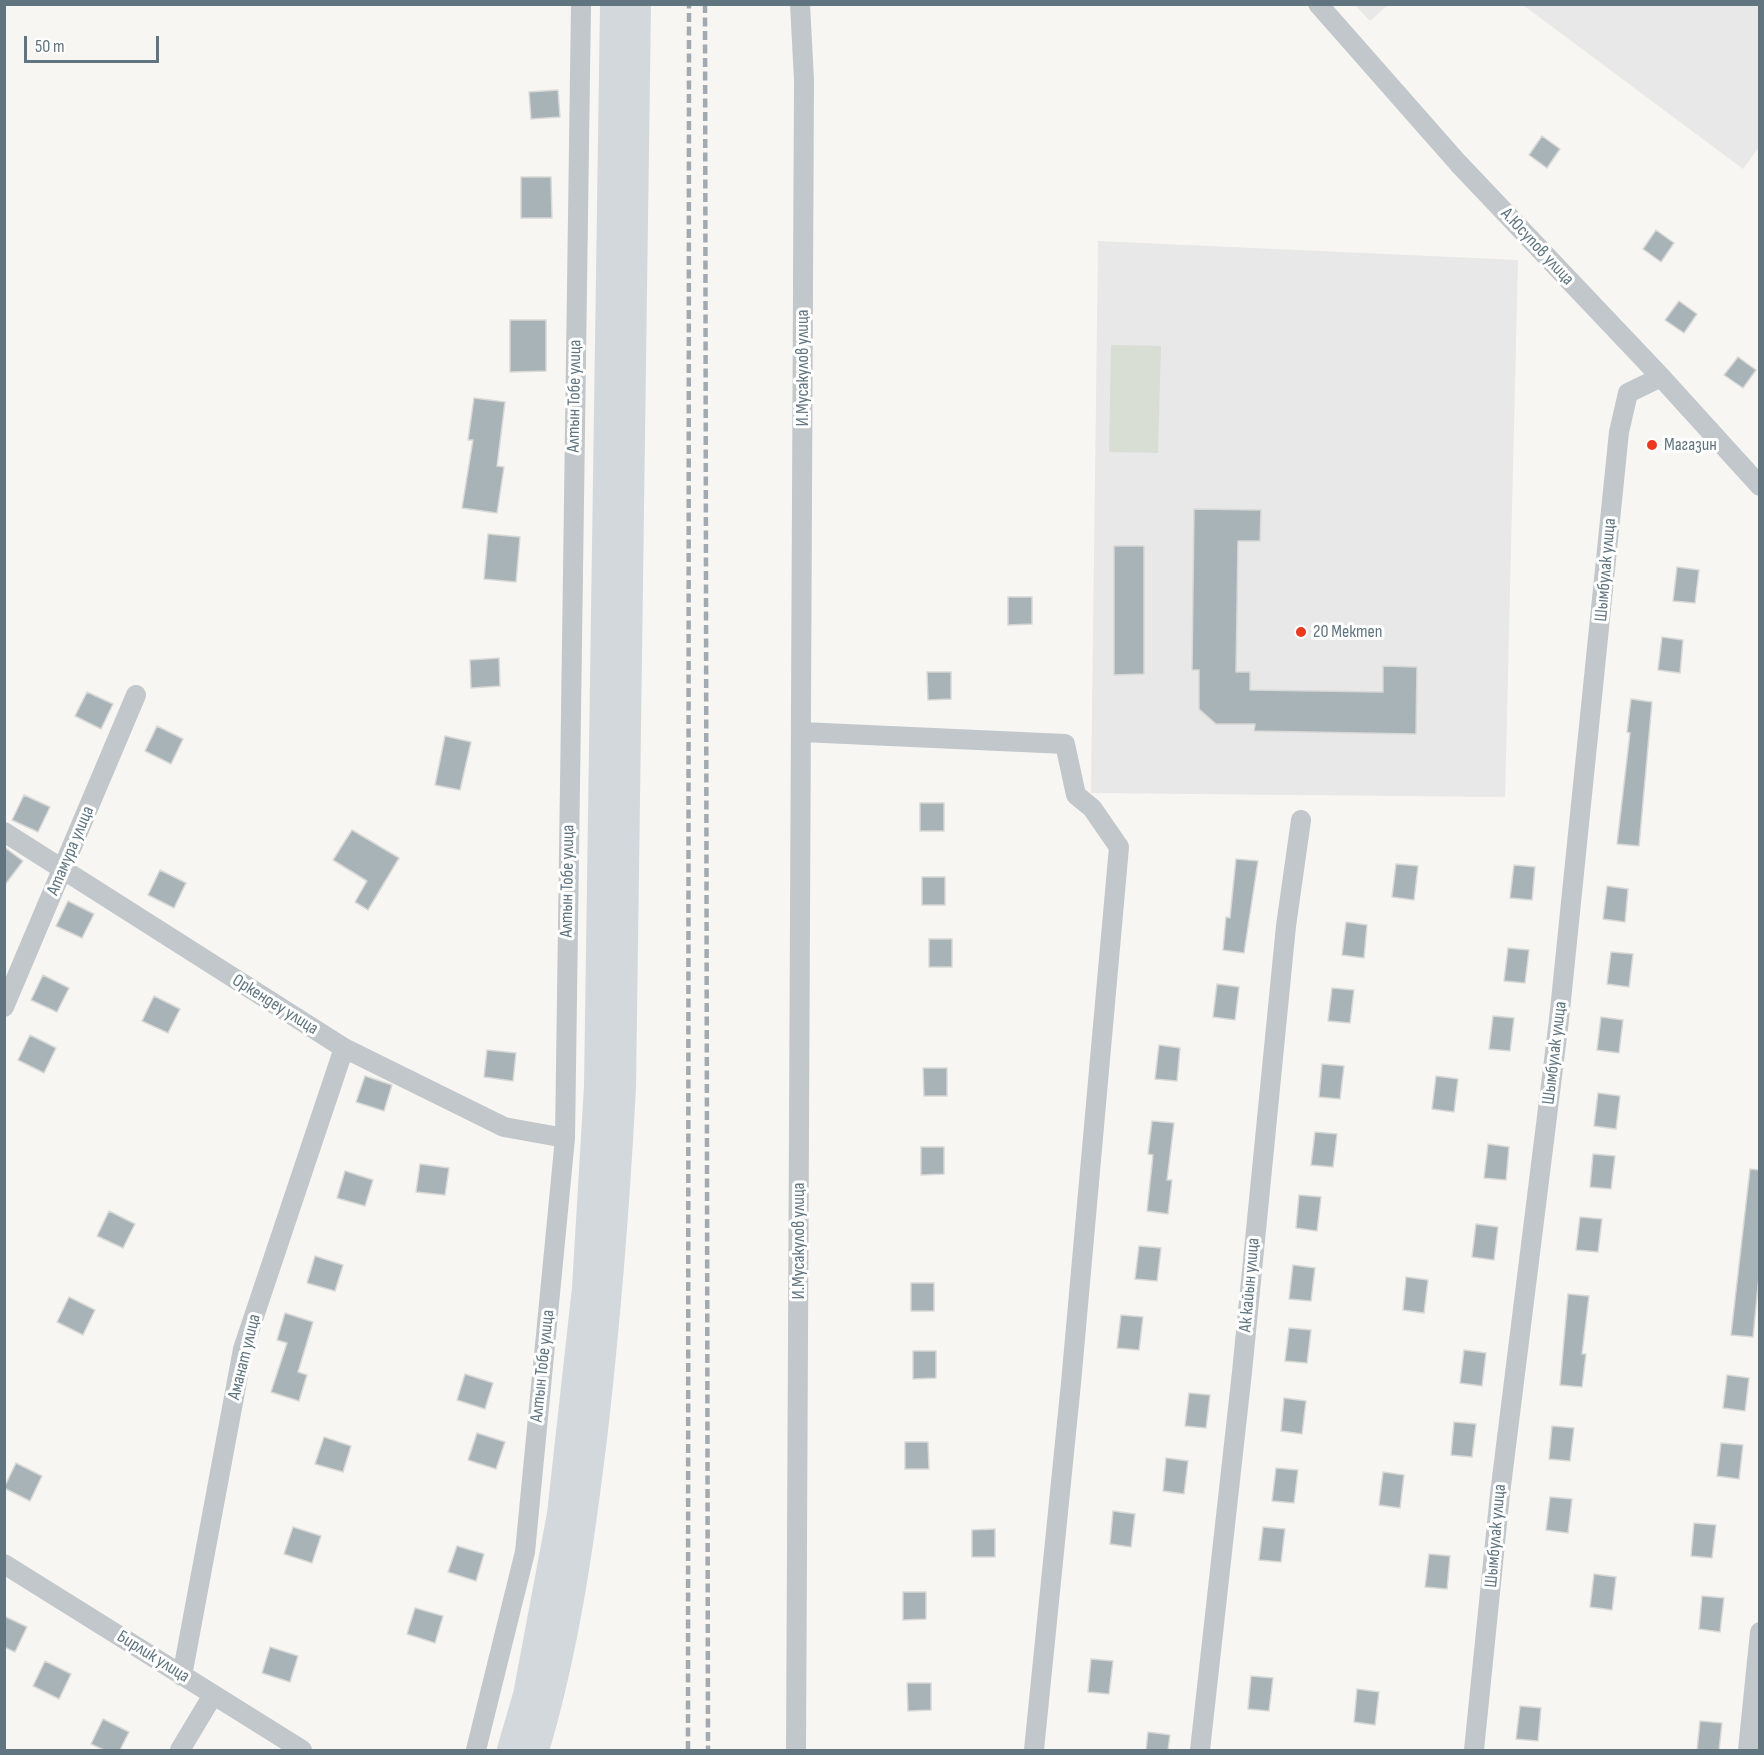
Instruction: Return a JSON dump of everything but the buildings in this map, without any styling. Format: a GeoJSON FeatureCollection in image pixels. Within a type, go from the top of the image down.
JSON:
{"type":"FeatureCollection","features":[{"type":"Feature","properties":{"kind":"highway"},"geometry":{"type":"LineString","coordinates":[[511,1750],[532,1674],[561,1514],[586,1288],[598,1086],[614,4]]}},
{"type":"Feature","properties":{"kind":"highway"},"geometry":{"type":"LineString","coordinates":[[535,1750],[557,1668],[584,1517],[609,1290],[618,1170],[622,1087],[637,4]]}},
{"type":"Feature","properties":{"kind":"street","name":"Алтын Тобе улица"},"geometry":{"type":"LineString","coordinates":[[476,1750],[525,1552],[565,1138],[581,4]]}},
{"type":"Feature","properties":{"kind":"street","name":"И.Мусакулов улица"},"geometry":{"type":"LineString","coordinates":[[796,1750],[804,80],[800,4]]}},
{"type":"Feature","properties":{"kind":"street","name":"А.Юсупов улица"},"geometry":{"type":"LineString","coordinates":[[1318,4],[1458,163],[1661,377],[1760,486]]}},
{"type":"Feature","properties":{"kind":"street","name":"Шымбулак улица"},"geometry":{"type":"LineString","coordinates":[[1474,1750],[1500,1494],[1559,1020],[1619,432],[1628,393],[1661,377]]}},
{"type":"Feature","properties":{"kind":"street","name":"Атамура улица"},"geometry":{"type":"LineString","coordinates":[[4,1006],[63,872],[136,695]]}},
{"type":"Feature","properties":{"kind":"street"},"geometry":{"type":"LineString","coordinates":[[802,732],[1065,744],[1076,795],[1092,808],[1119,847],[1070,1395],[1034,1750]]}},
{"type":"Feature","properties":{"kind":"street","name":"Ак кайын улица"},"geometry":{"type":"LineString","coordinates":[[1200,1750],[1242,1372],[1286,926],[1301,820]]}},
{"type":"Feature","properties":{"kind":"street","name":"Оркендеу улица"},"geometry":{"type":"LineString","coordinates":[[4,832],[63,872],[344,1048],[504,1127],[565,1138]]}},
{"type":"Feature","properties":{"kind":"street","name":"Аманат улица"},"geometry":{"type":"LineString","coordinates":[[183,1676],[243,1349],[344,1048]]}},
{"type":"Feature","properties":{"kind":"street","name":"Бирлик улица"},"geometry":{"type":"LineString","coordinates":[[4,1564],[302,1750]]}},
{"type":"Feature","properties":{"kind":"street"},"geometry":{"type":"LineString","coordinates":[[1748,1750],[1760,1632]]}},
{"type":"Feature","properties":{"kind":"street"},"geometry":{"type":"LineString","coordinates":[[180,1750],[213,1695]]}},
{"type":"Feature","properties":{"kind":"shaded area"},"geometry":{"type":"Polygon","coordinates":[[[1355,5],[1388,5],[1370,21],[1355,5]]]}},
{"type":"Feature","properties":{"kind":"shaded area"},"geometry":{"type":"Polygon","coordinates":[[[1523,5],[1759,5],[1759,147],[1743,169],[1523,5]]]}},
{"type":"Feature","properties":{"kind":"shaded area","name":"20 Мектеп"},"geometry":{"type":"Polygon","coordinates":[[[1098,241],[1518,260],[1505,797],[1091,793],[1098,241]]]}},
{"type":"Feature","properties":{"kind":"shaded area"},"geometry":{"type":"Polygon","coordinates":[[[1111,345],[1161,346],[1158,453],[1109,452],[1111,345]]]}},
{"type":"Feature","properties":{"kind":"railway"},"geometry":{"type":"LineString","coordinates":[[688,1750],[689,4]]}},
{"type":"Feature","properties":{"kind":"railway"},"geometry":{"type":"LineString","coordinates":[[705,4],[708,1750]]}},
{"type":"Feature","properties":{"kind":"place","name":"Магазин"},"geometry":{"type":"Point","coordinates":[1652,445]}},
{"type":"Feature","properties":{"kind":"place","name":"20 Мектеп"},"geometry":{"type":"Point","coordinates":[1301,632]}}]}
